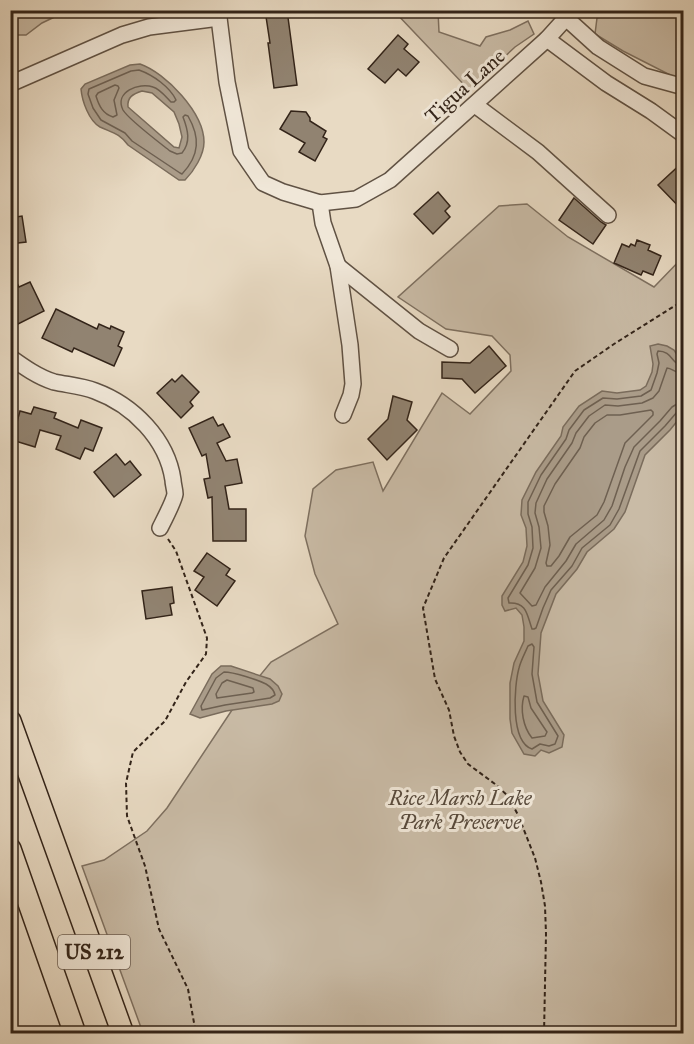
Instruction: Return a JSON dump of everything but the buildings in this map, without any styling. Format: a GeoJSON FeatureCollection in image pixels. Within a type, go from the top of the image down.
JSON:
{"type":"FeatureCollection","features":[{"type":"Feature","properties":{"kind":"highway","name":"US 212"},"geometry":{"type":"LineString","coordinates":[[10,721],[123,1034]]}},
{"type":"Feature","properties":{"kind":"highway","name":"US 212"},"geometry":{"type":"LineString","coordinates":[[10,849],[75,1034]]}},
{"type":"Feature","properties":{"kind":"street"},"geometry":{"type":"LineString","coordinates":[[10,84],[122,35],[149,27],[218,14]]}},
{"type":"Feature","properties":{"kind":"street","name":"Tigua Lane"},"geometry":{"type":"LineString","coordinates":[[218,14],[227,82],[241,151],[263,183],[283,192],[320,203],[356,199],[390,180],[547,39],[566,18],[598,48],[644,76],[684,87]]}},
{"type":"Feature","properties":{"kind":"street"},"geometry":{"type":"LineString","coordinates":[[547,39],[606,83],[684,135]]}},
{"type":"Feature","properties":{"kind":"street"},"geometry":{"type":"LineString","coordinates":[[475,105],[538,152],[608,215]]}},
{"type":"Feature","properties":{"kind":"street"},"geometry":{"type":"LineString","coordinates":[[320,203],[323,223],[338,266],[350,345],[353,384],[343,415]]}},
{"type":"Feature","properties":{"kind":"street"},"geometry":{"type":"LineString","coordinates":[[338,266],[419,331],[450,349]]}},
{"type":"Feature","properties":{"kind":"street"},"geometry":{"type":"LineString","coordinates":[[10,357],[25,369],[53,381],[93,390],[113,399],[147,427],[162,448],[171,470],[175,495],[160,528]]}},
{"type":"Feature","properties":{"kind":"path"},"geometry":{"type":"LineString","coordinates":[[544,1034],[545,906],[535,858],[518,815],[507,796],[468,764],[460,752],[449,710],[435,680],[423,608],[444,558],[575,371],[684,300]]}},
{"type":"Feature","properties":{"kind":"path"},"geometry":{"type":"LineString","coordinates":[[160,528],[176,551],[207,638],[206,654],[186,682],[165,721],[133,752],[126,783],[127,816],[145,866],[159,929],[188,989],[196,1034]]}},
{"type":"Feature","properties":{"kind":"green space"},"geometry":{"type":"Polygon","coordinates":[[[10,11],[67,11],[42,23],[26,35],[15,35],[11,33],[10,11]]]}},
{"type":"Feature","properties":{"kind":"green space"},"geometry":{"type":"Polygon","coordinates":[[[394,11],[438,11],[439,32],[480,46],[486,37],[510,30],[528,21],[534,34],[515,47],[469,90],[394,11]]]}},
{"type":"Feature","properties":{"kind":"green space"},"geometry":{"type":"Polygon","coordinates":[[[619,11],[683,11],[683,78],[676,78],[595,34],[597,18],[619,11]]]}},
{"type":"Feature","properties":{"kind":"green space","name":"Rice Marsh Lake Park Preserve"},"geometry":{"type":"Polygon","coordinates":[[[527,204],[568,237],[654,287],[683,257],[683,1033],[143,1033],[82,866],[104,860],[147,831],[167,808],[232,710],[271,662],[338,624],[315,574],[305,536],[313,489],[336,470],[373,462],[383,491],[442,393],[470,414],[511,371],[510,355],[492,336],[446,329],[398,297],[499,206],[527,204]]]}},
{"type":"Feature","properties":{"kind":"water"},"geometry":{"type":"Polygon","coordinates":[[[140,64],[161,76],[182,96],[198,119],[204,147],[198,162],[185,180],[179,180],[128,145],[119,136],[100,127],[87,110],[81,89],[85,84],[130,65],[140,64]],[[142,91],[133,95],[128,101],[128,107],[174,147],[179,148],[182,137],[174,112],[152,93],[142,91]]]}},
{"type":"Feature","properties":{"kind":"water"},"geometry":{"type":"Polygon","coordinates":[[[658,344],[674,350],[683,364],[683,414],[645,455],[625,512],[614,529],[587,552],[577,569],[556,594],[541,633],[538,674],[543,701],[564,735],[562,747],[549,753],[541,750],[535,756],[524,754],[512,733],[510,683],[514,663],[524,641],[524,627],[522,615],[516,608],[505,611],[502,605],[502,596],[523,562],[527,546],[526,528],[521,515],[522,500],[536,472],[561,436],[563,427],[579,406],[602,391],[617,393],[640,390],[646,386],[653,364],[650,346],[658,344]]]}},
{"type":"Feature","properties":{"kind":"water"},"geometry":{"type":"Polygon","coordinates":[[[221,666],[231,666],[270,679],[278,686],[282,694],[279,701],[200,718],[190,714],[212,674],[221,666]]]}}]}
